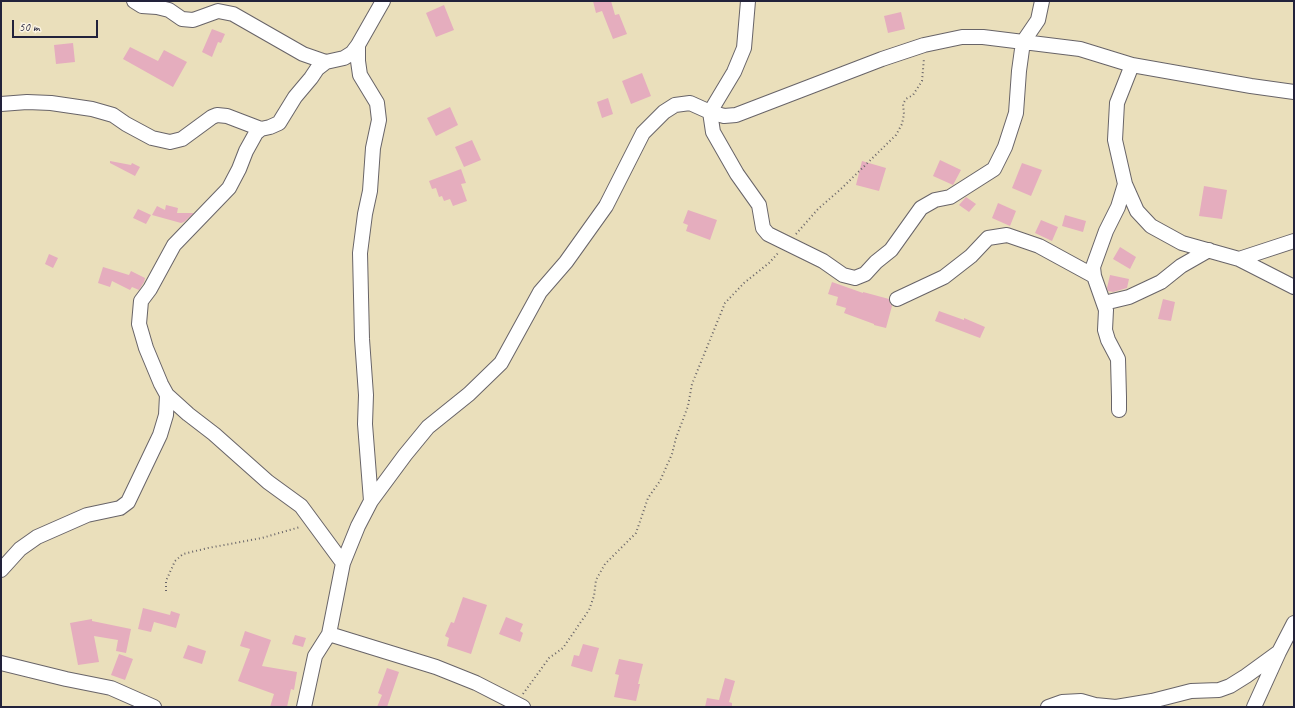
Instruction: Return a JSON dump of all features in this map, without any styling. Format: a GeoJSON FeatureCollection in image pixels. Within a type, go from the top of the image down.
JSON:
{"type":"FeatureCollection","features":[{"type":"Feature","properties":{"kind":"street"},"geometry":{"type":"LineString","coordinates":[[134,1],[142,6],[157,7],[169,10],[182,19],[193,20],[213,7],[218,11],[233,14],[303,54],[326,62]]}},
{"type":"Feature","properties":{"kind":"street"},"geometry":{"type":"LineString","coordinates":[[343,563],[301,506],[268,482],[167,395],[146,348],[139,324],[141,301],[150,289],[174,245],[229,188],[239,169],[246,150],[256,133],[262,129],[279,123],[295,97],[311,78],[317,68],[326,62],[344,58],[352,53],[383,1]]}},
{"type":"Feature","properties":{"kind":"street"},"geometry":{"type":"LineString","coordinates":[[748,1],[744,48],[734,72],[710,112],[713,132],[737,174],[759,205],[764,228],[768,234],[823,261],[843,275],[855,278],[865,274],[876,262],[891,250],[921,208],[936,200],[950,197],[994,169],[1005,147],[1016,113],[1023,42],[1038,20],[1042,1]]}},
{"type":"Feature","properties":{"kind":"street"},"geometry":{"type":"LineString","coordinates":[[304,707],[315,656],[329,634],[343,563],[358,526],[371,502],[405,455],[428,427],[469,394],[502,362],[540,292],[566,262],[606,206],[643,133],[664,112],[675,106],[690,103],[710,112],[724,116],[736,115],[882,59],[924,45],[962,37],[982,37],[1080,49],[1132,65],[1294,92]]}},
{"type":"Feature","properties":{"kind":"street"},"geometry":{"type":"LineString","coordinates":[[358,45],[360,75],[377,103],[379,120],[373,148],[370,191],[365,214],[360,253],[362,338],[366,395],[364,424],[371,502]]}},
{"type":"Feature","properties":{"kind":"street"},"geometry":{"type":"LineString","coordinates":[[1132,65],[1117,104],[1115,140],[1125,184],[1137,211],[1151,226],[1182,243],[1238,259],[1294,287]]}},
{"type":"Feature","properties":{"kind":"street"},"geometry":{"type":"LineString","coordinates":[[1,104],[27,102],[51,103],[92,109],[113,115],[152,138],[170,142],[182,139],[217,115],[227,116],[262,129]]}},
{"type":"Feature","properties":{"kind":"street"},"geometry":{"type":"LineString","coordinates":[[1119,410],[1118,359],[1108,340],[1105,330],[1106,320],[1104,303],[1094,276],[1093,267],[1106,231],[1118,207],[1125,184]]}},
{"type":"Feature","properties":{"kind":"street"},"geometry":{"type":"LineString","coordinates":[[896,299],[944,277],[971,256],[988,238],[1007,235],[1039,246],[1094,276]]}},
{"type":"Feature","properties":{"kind":"street"},"geometry":{"type":"LineString","coordinates":[[1238,259],[1294,241]]}},
{"type":"Feature","properties":{"kind":"street"},"geometry":{"type":"LineString","coordinates":[[1104,303],[1128,297],[1161,282],[1181,266],[1209,250]]}},
{"type":"Feature","properties":{"kind":"street"},"geometry":{"type":"LineString","coordinates":[[1,570],[20,550],[38,537],[87,515],[120,508],[128,502],[160,435],[166,415],[167,395]]}},
{"type":"Feature","properties":{"kind":"street"},"geometry":{"type":"LineString","coordinates":[[1254,707],[1294,623]]}},
{"type":"Feature","properties":{"kind":"street"},"geometry":{"type":"LineString","coordinates":[[329,634],[436,667],[476,683],[520,705]]}},
{"type":"Feature","properties":{"kind":"street"},"geometry":{"type":"LineString","coordinates":[[1048,707],[1062,702],[1081,701],[1095,705],[1116,707],[1191,691],[1219,690],[1230,686],[1246,676],[1279,652]]}},
{"type":"Feature","properties":{"kind":"street"},"geometry":{"type":"LineString","coordinates":[[1,663],[111,688],[154,707]]}},
{"type":"Feature","properties":{"kind":"path"},"geometry":{"type":"LineString","coordinates":[[520,705],[549,658],[564,648],[589,610],[594,596],[596,580],[605,564],[636,533],[648,498],[660,481],[672,454],[676,438],[688,406],[692,384],[724,303],[744,283],[769,263],[818,209],[842,188],[896,135],[902,124],[904,114],[903,104],[906,99],[913,95],[922,81],[924,67],[924,45]]}},
{"type":"Feature","properties":{"kind":"path"},"geometry":{"type":"LineString","coordinates":[[166,591],[166,581],[175,561],[182,554],[262,538],[314,523]]}},
{"type":"Feature","properties":{"kind":"building"},"geometry":{"type":"Polygon","coordinates":[[[593,1],[611,1],[615,15],[619,14],[627,34],[613,39],[602,11],[596,13],[593,1]]]}},
{"type":"Feature","properties":{"kind":"building"},"geometry":{"type":"Polygon","coordinates":[[[444,5],[454,30],[436,37],[426,13],[444,5]]]}},
{"type":"Feature","properties":{"kind":"building"},"geometry":{"type":"Polygon","coordinates":[[[901,12],[905,29],[888,33],[884,16],[901,12]]]}},
{"type":"Feature","properties":{"kind":"building"},"geometry":{"type":"Polygon","coordinates":[[[212,29],[225,34],[221,43],[218,42],[212,57],[202,52],[212,29]]]}},
{"type":"Feature","properties":{"kind":"building"},"geometry":{"type":"Polygon","coordinates":[[[73,43],[75,62],[56,64],[54,45],[73,43]]]}},
{"type":"Feature","properties":{"kind":"building"},"geometry":{"type":"Polygon","coordinates":[[[130,47],[158,61],[164,50],[187,62],[173,87],[123,59],[130,47]]]}},
{"type":"Feature","properties":{"kind":"building"},"geometry":{"type":"Polygon","coordinates":[[[642,73],[651,96],[631,104],[622,81],[642,73]]]}},
{"type":"Feature","properties":{"kind":"building"},"geometry":{"type":"Polygon","coordinates":[[[608,98],[613,114],[602,118],[597,102],[608,98]]]}},
{"type":"Feature","properties":{"kind":"building"},"geometry":{"type":"Polygon","coordinates":[[[450,107],[458,125],[436,136],[427,118],[450,107]]]}},
{"type":"Feature","properties":{"kind":"building"},"geometry":{"type":"Polygon","coordinates":[[[472,140],[481,160],[464,167],[455,147],[472,140]]]}},
{"type":"Feature","properties":{"kind":"building"},"geometry":{"type":"Polygon","coordinates":[[[940,160],[961,170],[953,185],[933,176],[940,160]]]}},
{"type":"Feature","properties":{"kind":"building"},"geometry":{"type":"Polygon","coordinates":[[[110,161],[131,165],[132,163],[140,167],[135,176],[110,163],[110,161]]]}},
{"type":"Feature","properties":{"kind":"building"},"geometry":{"type":"Polygon","coordinates":[[[862,161],[886,168],[879,191],[856,185],[862,161]]]}},
{"type":"Feature","properties":{"kind":"building"},"geometry":{"type":"Polygon","coordinates":[[[1022,163],[1042,170],[1031,196],[1012,188],[1022,163]]]}},
{"type":"Feature","properties":{"kind":"building"},"geometry":{"type":"Polygon","coordinates":[[[461,169],[466,183],[461,184],[467,201],[453,206],[450,199],[444,201],[442,196],[439,197],[436,188],[432,189],[429,181],[461,169]]]}},
{"type":"Feature","properties":{"kind":"building"},"geometry":{"type":"Polygon","coordinates":[[[1204,186],[1227,190],[1222,219],[1199,216],[1204,186]]]}},
{"type":"Feature","properties":{"kind":"building"},"geometry":{"type":"Polygon","coordinates":[[[966,197],[976,204],[969,212],[959,205],[966,197]]]}},
{"type":"Feature","properties":{"kind":"building"},"geometry":{"type":"Polygon","coordinates":[[[998,203],[1016,211],[1010,226],[992,218],[998,203]]]}},
{"type":"Feature","properties":{"kind":"building"},"geometry":{"type":"Polygon","coordinates":[[[166,205],[178,208],[177,213],[194,213],[181,223],[152,215],[157,206],[165,210],[166,205]]]}},
{"type":"Feature","properties":{"kind":"building"},"geometry":{"type":"Polygon","coordinates":[[[138,209],[151,215],[146,224],[133,218],[138,209]]]}},
{"type":"Feature","properties":{"kind":"building"},"geometry":{"type":"Polygon","coordinates":[[[688,210],[717,220],[710,240],[686,231],[688,225],[683,223],[688,210]]]}},
{"type":"Feature","properties":{"kind":"building"},"geometry":{"type":"Polygon","coordinates":[[[1065,215],[1086,221],[1083,232],[1062,226],[1065,215]]]}},
{"type":"Feature","properties":{"kind":"building"},"geometry":{"type":"Polygon","coordinates":[[[1041,220],[1058,227],[1052,241],[1035,233],[1041,220]]]}},
{"type":"Feature","properties":{"kind":"building"},"geometry":{"type":"Polygon","coordinates":[[[1120,247],[1136,257],[1130,269],[1113,259],[1120,247]]]}},
{"type":"Feature","properties":{"kind":"building"},"geometry":{"type":"Polygon","coordinates":[[[49,254],[58,258],[53,268],[45,264],[49,254]]]}},
{"type":"Feature","properties":{"kind":"building"},"geometry":{"type":"Polygon","coordinates":[[[103,267],[129,275],[131,271],[145,278],[144,282],[139,290],[132,287],[130,290],[112,281],[110,287],[98,283],[103,267]]]}},
{"type":"Feature","properties":{"kind":"building"},"geometry":{"type":"Polygon","coordinates":[[[1110,275],[1129,279],[1127,288],[1113,292],[1108,291],[1107,288],[1110,275]]]}},
{"type":"Feature","properties":{"kind":"building"},"geometry":{"type":"Polygon","coordinates":[[[832,282],[863,293],[889,299],[892,306],[886,328],[874,325],[844,313],[846,308],[836,305],[838,297],[828,294],[832,282]]]}},
{"type":"Feature","properties":{"kind":"building"},"geometry":{"type":"Polygon","coordinates":[[[1163,299],[1175,302],[1171,321],[1158,319],[1163,299]]]}},
{"type":"Feature","properties":{"kind":"building"},"geometry":{"type":"Polygon","coordinates":[[[939,311],[964,320],[964,318],[985,327],[980,338],[935,321],[939,311]]]}},
{"type":"Feature","properties":{"kind":"building"},"geometry":{"type":"Polygon","coordinates":[[[463,597],[487,605],[471,654],[447,646],[449,638],[445,636],[451,622],[454,623],[463,597]]]}},
{"type":"Feature","properties":{"kind":"building"},"geometry":{"type":"Polygon","coordinates":[[[143,608],[170,615],[171,611],[180,614],[176,628],[154,622],[151,632],[138,629],[143,608]]]}},
{"type":"Feature","properties":{"kind":"building"},"geometry":{"type":"Polygon","coordinates":[[[506,617],[523,624],[520,631],[523,633],[520,642],[499,634],[506,617]]]}},
{"type":"Feature","properties":{"kind":"building"},"geometry":{"type":"Polygon","coordinates":[[[92,619],[92,621],[131,629],[126,653],[116,651],[118,640],[94,636],[99,662],[78,665],[70,623],[92,619]]]}},
{"type":"Feature","properties":{"kind":"building"},"geometry":{"type":"Polygon","coordinates":[[[245,631],[271,640],[262,666],[297,672],[294,690],[291,689],[287,707],[270,707],[274,694],[238,681],[250,649],[240,646],[245,631]]]}},
{"type":"Feature","properties":{"kind":"building"},"geometry":{"type":"Polygon","coordinates":[[[295,635],[306,638],[303,647],[292,644],[295,635]]]}},
{"type":"Feature","properties":{"kind":"building"},"geometry":{"type":"Polygon","coordinates":[[[583,644],[599,648],[592,672],[571,666],[574,655],[579,656],[583,644]]]}},
{"type":"Feature","properties":{"kind":"building"},"geometry":{"type":"Polygon","coordinates":[[[188,645],[206,651],[202,664],[183,658],[188,645]]]}},
{"type":"Feature","properties":{"kind":"building"},"geometry":{"type":"Polygon","coordinates":[[[119,654],[133,659],[125,680],[111,675],[119,654]]]}},
{"type":"Feature","properties":{"kind":"building"},"geometry":{"type":"Polygon","coordinates":[[[619,659],[643,664],[636,701],[614,697],[619,675],[615,674],[619,659]]]}},
{"type":"Feature","properties":{"kind":"building"},"geometry":{"type":"Polygon","coordinates":[[[387,668],[399,672],[387,707],[377,707],[382,695],[378,693],[387,668]]]}},
{"type":"Feature","properties":{"kind":"building"},"geometry":{"type":"Polygon","coordinates":[[[725,678],[735,681],[729,702],[732,703],[732,707],[705,707],[707,698],[719,700],[725,678]]]}}]}
